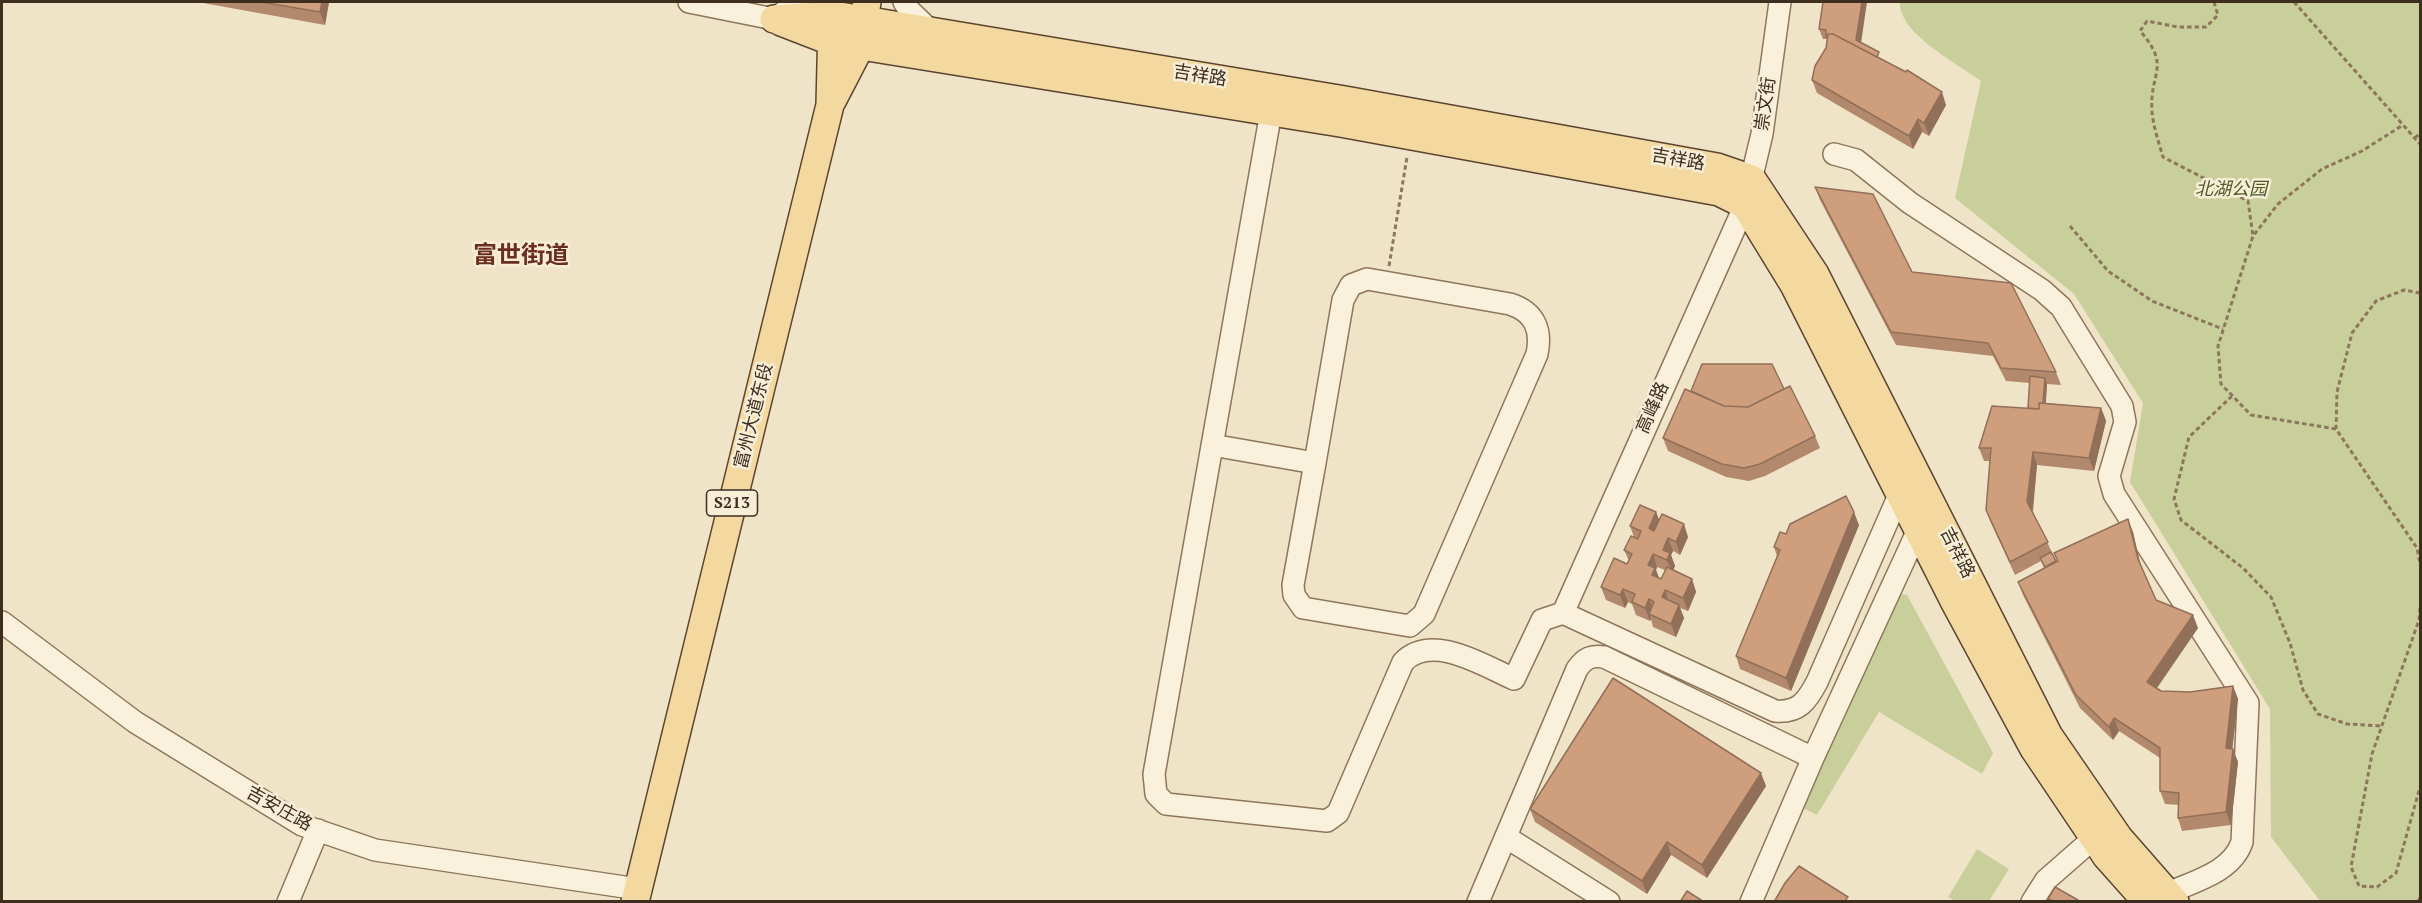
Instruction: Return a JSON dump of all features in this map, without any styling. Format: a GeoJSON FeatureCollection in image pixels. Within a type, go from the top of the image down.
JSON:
{"type":"FeatureCollection","features":[{"type":"Feature","properties":{"kind":"main road","name":"吉祥路"},"geometry":{"type":"LineString","coordinates":[[774,20],[832,15],[866,18],[932,32],[1345,100],[1717,167],[1752,179],[1815,274],[2049,736],[2163,899]]}},
{"type":"Feature","properties":{"kind":"main road","name":"S213"},"geometry":{"type":"LineString","coordinates":[[830,105],[832,15]]}},
{"type":"Feature","properties":{"kind":"main road","name":"吉祥路"},"geometry":{"type":"LineString","coordinates":[[866,18],[1271,112],[1411,135],[1719,192],[1745,205],[1794,285],[1918,530],[2034,749],[2106,856],[2163,899]]}},
{"type":"Feature","properties":{"kind":"main road","name":"S213"},"geometry":{"type":"LineString","coordinates":[[830,105],[866,18]]}},
{"type":"Feature","properties":{"kind":"main road","name":"富州大道东段"},"geometry":{"type":"LineString","coordinates":[[637,895],[830,105]]}},
{"type":"Feature","properties":{"kind":"street","name":"吉祥路"},"geometry":{"type":"LineString","coordinates":[[689,2],[774,20]]}},
{"type":"Feature","properties":{"kind":"street"},"geometry":{"type":"LineString","coordinates":[[774,20],[798,2]]}},
{"type":"Feature","properties":{"kind":"street"},"geometry":{"type":"LineString","coordinates":[[904,2],[909,10],[932,32]]}},
{"type":"Feature","properties":{"kind":"street","name":"崇文街"},"geometry":{"type":"LineString","coordinates":[[1745,205],[1762,134],[1780,2]]}},
{"type":"Feature","properties":{"kind":"street"},"geometry":{"type":"LineString","coordinates":[[1271,112],[1154,774],[1156,794],[1166,804],[1319,823],[1327,821],[1338,813],[1403,662],[1409,655],[1422,650],[1456,654],[1514,679],[1542,620],[1563,613],[1775,711],[1789,712],[1808,700],[1900,493]]}},
{"type":"Feature","properties":{"kind":"street"},"geometry":{"type":"LineString","coordinates":[[1834,154],[1856,160],[1910,203],[2042,290],[2061,307],[2122,406],[2125,422],[2109,476],[2114,494],[2248,703],[2242,842],[2238,854],[2226,867],[2163,899]]}},
{"type":"Feature","properties":{"kind":"street","name":"高峰路"},"geometry":{"type":"LineString","coordinates":[[1563,613],[1745,205]]}},
{"type":"Feature","properties":{"kind":"street"},"geometry":{"type":"LineString","coordinates":[[1358,280],[1386,282],[1521,308],[1536,322],[1539,331],[1537,354],[1424,615],[1418,622],[1401,626],[1311,610],[1298,603],[1293,585],[1315,463],[1346,291],[1358,280]]}},
{"type":"Feature","properties":{"kind":"street"},"geometry":{"type":"LineString","coordinates":[[1212,445],[1315,463]]}},
{"type":"Feature","properties":{"kind":"street"},"geometry":{"type":"LineString","coordinates":[[1751,902],[1813,758],[1918,530]]}},
{"type":"Feature","properties":{"kind":"street","name":"吉安庄路"},"geometry":{"type":"LineString","coordinates":[[2,622],[135,722],[302,825],[375,850],[637,895]]}},
{"type":"Feature","properties":{"kind":"street"},"geometry":{"type":"LineString","coordinates":[[1478,902],[1577,669],[1584,660],[1593,656],[1604,657],[1813,758]]}},
{"type":"Feature","properties":{"kind":"street"},"geometry":{"type":"LineString","coordinates":[[288,902],[318,830]]}},
{"type":"Feature","properties":{"kind":"street"},"geometry":{"type":"LineString","coordinates":[[1506,837],[1609,902]]}},
{"type":"Feature","properties":{"kind":"street"},"geometry":{"type":"LineString","coordinates":[[2032,902],[2046,880],[2094,838]]}},
{"type":"Feature","properties":{"kind":"path"},"geometry":{"type":"LineString","coordinates":[[2214,2],[2218,15],[2206,27],[2178,27],[2147,21],[2140,31],[2152,45],[2159,62],[2152,110],[2163,157],[2248,201],[2253,236]]}},
{"type":"Feature","properties":{"kind":"path"},"geometry":{"type":"LineString","coordinates":[[2294,2],[2421,144]]}},
{"type":"Feature","properties":{"kind":"path"},"geometry":{"type":"LineString","coordinates":[[2336,429],[2251,415],[2221,384],[2218,346],[2253,236],[2278,204],[2322,169],[2362,151],[2403,125]]}},
{"type":"Feature","properties":{"kind":"path"},"geometry":{"type":"LineString","coordinates":[[2415,138],[2421,133]]}},
{"type":"Feature","properties":{"kind":"path"},"geometry":{"type":"LineString","coordinates":[[1386,282],[1411,135]]}},
{"type":"Feature","properties":{"kind":"path"},"geometry":{"type":"LineString","coordinates":[[2070,226],[2108,271],[2152,301],[2223,329]]}},
{"type":"Feature","properties":{"kind":"path"},"geometry":{"type":"LineString","coordinates":[[2421,293],[2404,290],[2376,301],[2352,333],[2337,392],[2336,429],[2417,548],[2421,563]]}},
{"type":"Feature","properties":{"kind":"path"},"geometry":{"type":"LineString","coordinates":[[2232,396],[2189,437],[2174,499],[2181,520],[2243,568],[2271,597],[2290,643],[2303,690],[2318,714],[2347,724],[2382,726]]}},
{"type":"Feature","properties":{"kind":"path"},"geometry":{"type":"LineString","coordinates":[[2421,608],[2419,620],[2372,754],[2351,867],[2359,886],[2377,887],[2396,873],[2421,787]]}},
{"type":"Feature","properties":{"kind":"path"},"geometry":{"type":"LineString","coordinates":[[2418,902],[2421,897]]}},
{"type":"Feature","properties":{"kind":"green space","name":"北湖公园"},"geometry":{"type":"Polygon","coordinates":[[[1900,2],[2420,2],[2420,901],[2320,901],[2271,837],[2270,709],[2130,482],[2143,403],[2074,294],[1955,198],[1981,81],[1931,47],[1919,36],[1902,14],[1900,2]]]}},
{"type":"Feature","properties":{"kind":"green space"},"geometry":{"type":"Polygon","coordinates":[[[1900,594],[1907,595],[1993,753],[1982,774],[1879,712],[1817,815],[1801,807],[1900,594]]]}},
{"type":"Feature","properties":{"kind":"green space"},"geometry":{"type":"Polygon","coordinates":[[[1977,849],[2009,869],[1989,901],[1955,901],[1948,897],[1977,849]]]}},
{"type":"Feature","properties":{"kind":"building"},"geometry":{"type":"Polygon","coordinates":[[[261,2],[322,2],[320,12],[261,2]]]}},
{"type":"Feature","properties":{"kind":"building"},"geometry":{"type":"Polygon","coordinates":[[[1823,2],[1862,2],[1856,40],[1879,52],[1877,57],[1833,34],[1828,34],[1826,37],[1826,30],[1819,29],[1823,2]]]}},
{"type":"Feature","properties":{"kind":"building"},"geometry":{"type":"Polygon","coordinates":[[[1828,34],[1833,34],[1906,72],[1907,70],[1942,92],[1924,123],[1918,119],[1909,136],[1812,80],[1815,66],[1826,48],[1828,34]]]}},
{"type":"Feature","properties":{"kind":"building"},"geometry":{"type":"Polygon","coordinates":[[[1815,187],[1873,194],[1912,272],[2011,283],[2056,372],[2001,368],[1988,343],[1891,332],[1815,187]]]}},
{"type":"Feature","properties":{"kind":"building"},"geometry":{"type":"Polygon","coordinates":[[[1702,364],[1772,364],[1784,389],[1748,407],[1724,406],[1691,391],[1702,364]]]}},
{"type":"Feature","properties":{"kind":"building"},"geometry":{"type":"Polygon","coordinates":[[[2030,376],[2045,378],[2043,403],[2039,403],[2039,409],[2028,408],[2030,376]]]}},
{"type":"Feature","properties":{"kind":"building"},"geometry":{"type":"Polygon","coordinates":[[[1790,386],[1815,436],[1760,464],[1744,468],[1722,464],[1663,438],[1685,389],[1724,406],[1748,407],[1790,386]]]}},
{"type":"Feature","properties":{"kind":"building"},"geometry":{"type":"Polygon","coordinates":[[[2039,403],[2101,408],[2089,458],[2033,452],[2027,502],[2048,542],[2010,562],[1986,510],[1991,448],[1979,448],[1992,406],[2039,409],[2039,403]]]}},
{"type":"Feature","properties":{"kind":"building"},"geometry":{"type":"Polygon","coordinates":[[[1846,496],[1854,512],[1786,678],[1736,656],[1780,550],[1774,547],[1780,532],[1786,534],[1790,524],[1846,496]]]}},
{"type":"Feature","properties":{"kind":"building"},"geometry":{"type":"Polygon","coordinates":[[[1640,505],[1656,512],[1649,528],[1654,531],[1662,514],[1684,524],[1676,542],[1668,538],[1663,550],[1670,553],[1667,560],[1653,554],[1648,565],[1655,568],[1652,575],[1661,579],[1667,567],[1692,579],[1683,598],[1665,590],[1662,597],[1679,605],[1671,624],[1649,614],[1654,602],[1649,599],[1645,608],[1632,602],[1635,594],[1623,589],[1620,595],[1601,587],[1614,558],[1627,564],[1632,554],[1624,550],[1631,536],[1638,539],[1641,531],[1630,526],[1640,505]]]}},
{"type":"Feature","properties":{"kind":"building"},"geometry":{"type":"Polygon","coordinates":[[[2128,519],[2138,559],[2156,600],[2193,615],[2147,682],[2161,691],[2190,692],[2233,686],[2226,748],[2233,749],[2226,812],[2178,818],[2179,793],[2160,791],[2160,748],[2114,718],[2109,727],[2076,695],[2018,582],[2058,561],[2054,553],[2128,519]]]}},
{"type":"Feature","properties":{"kind":"building"},"geometry":{"type":"Polygon","coordinates":[[[2051,552],[2056,561],[2045,567],[2040,558],[2051,552]]]}},
{"type":"Feature","properties":{"kind":"building"},"geometry":{"type":"Polygon","coordinates":[[[1613,678],[1761,773],[1702,865],[1667,842],[1642,881],[1530,809],[1613,678]]]}},
{"type":"Feature","properties":{"kind":"building"},"geometry":{"type":"Polygon","coordinates":[[[1799,866],[1848,897],[1844,902],[1774,902],[1785,883],[1799,866]]]}},
{"type":"Feature","properties":{"kind":"building"},"geometry":{"type":"Polygon","coordinates":[[[2055,887],[2078,900],[2077,902],[2051,902],[2048,899],[2055,887]]]}},
{"type":"Feature","properties":{"kind":"building"},"geometry":{"type":"Polygon","coordinates":[[[1687,891],[1704,902],[1680,902],[1687,891]]]}},
{"type":"Feature","properties":{"kind":"district","name":"富世街道"},"geometry":{"type":"Point","coordinates":[521,256]}}]}
